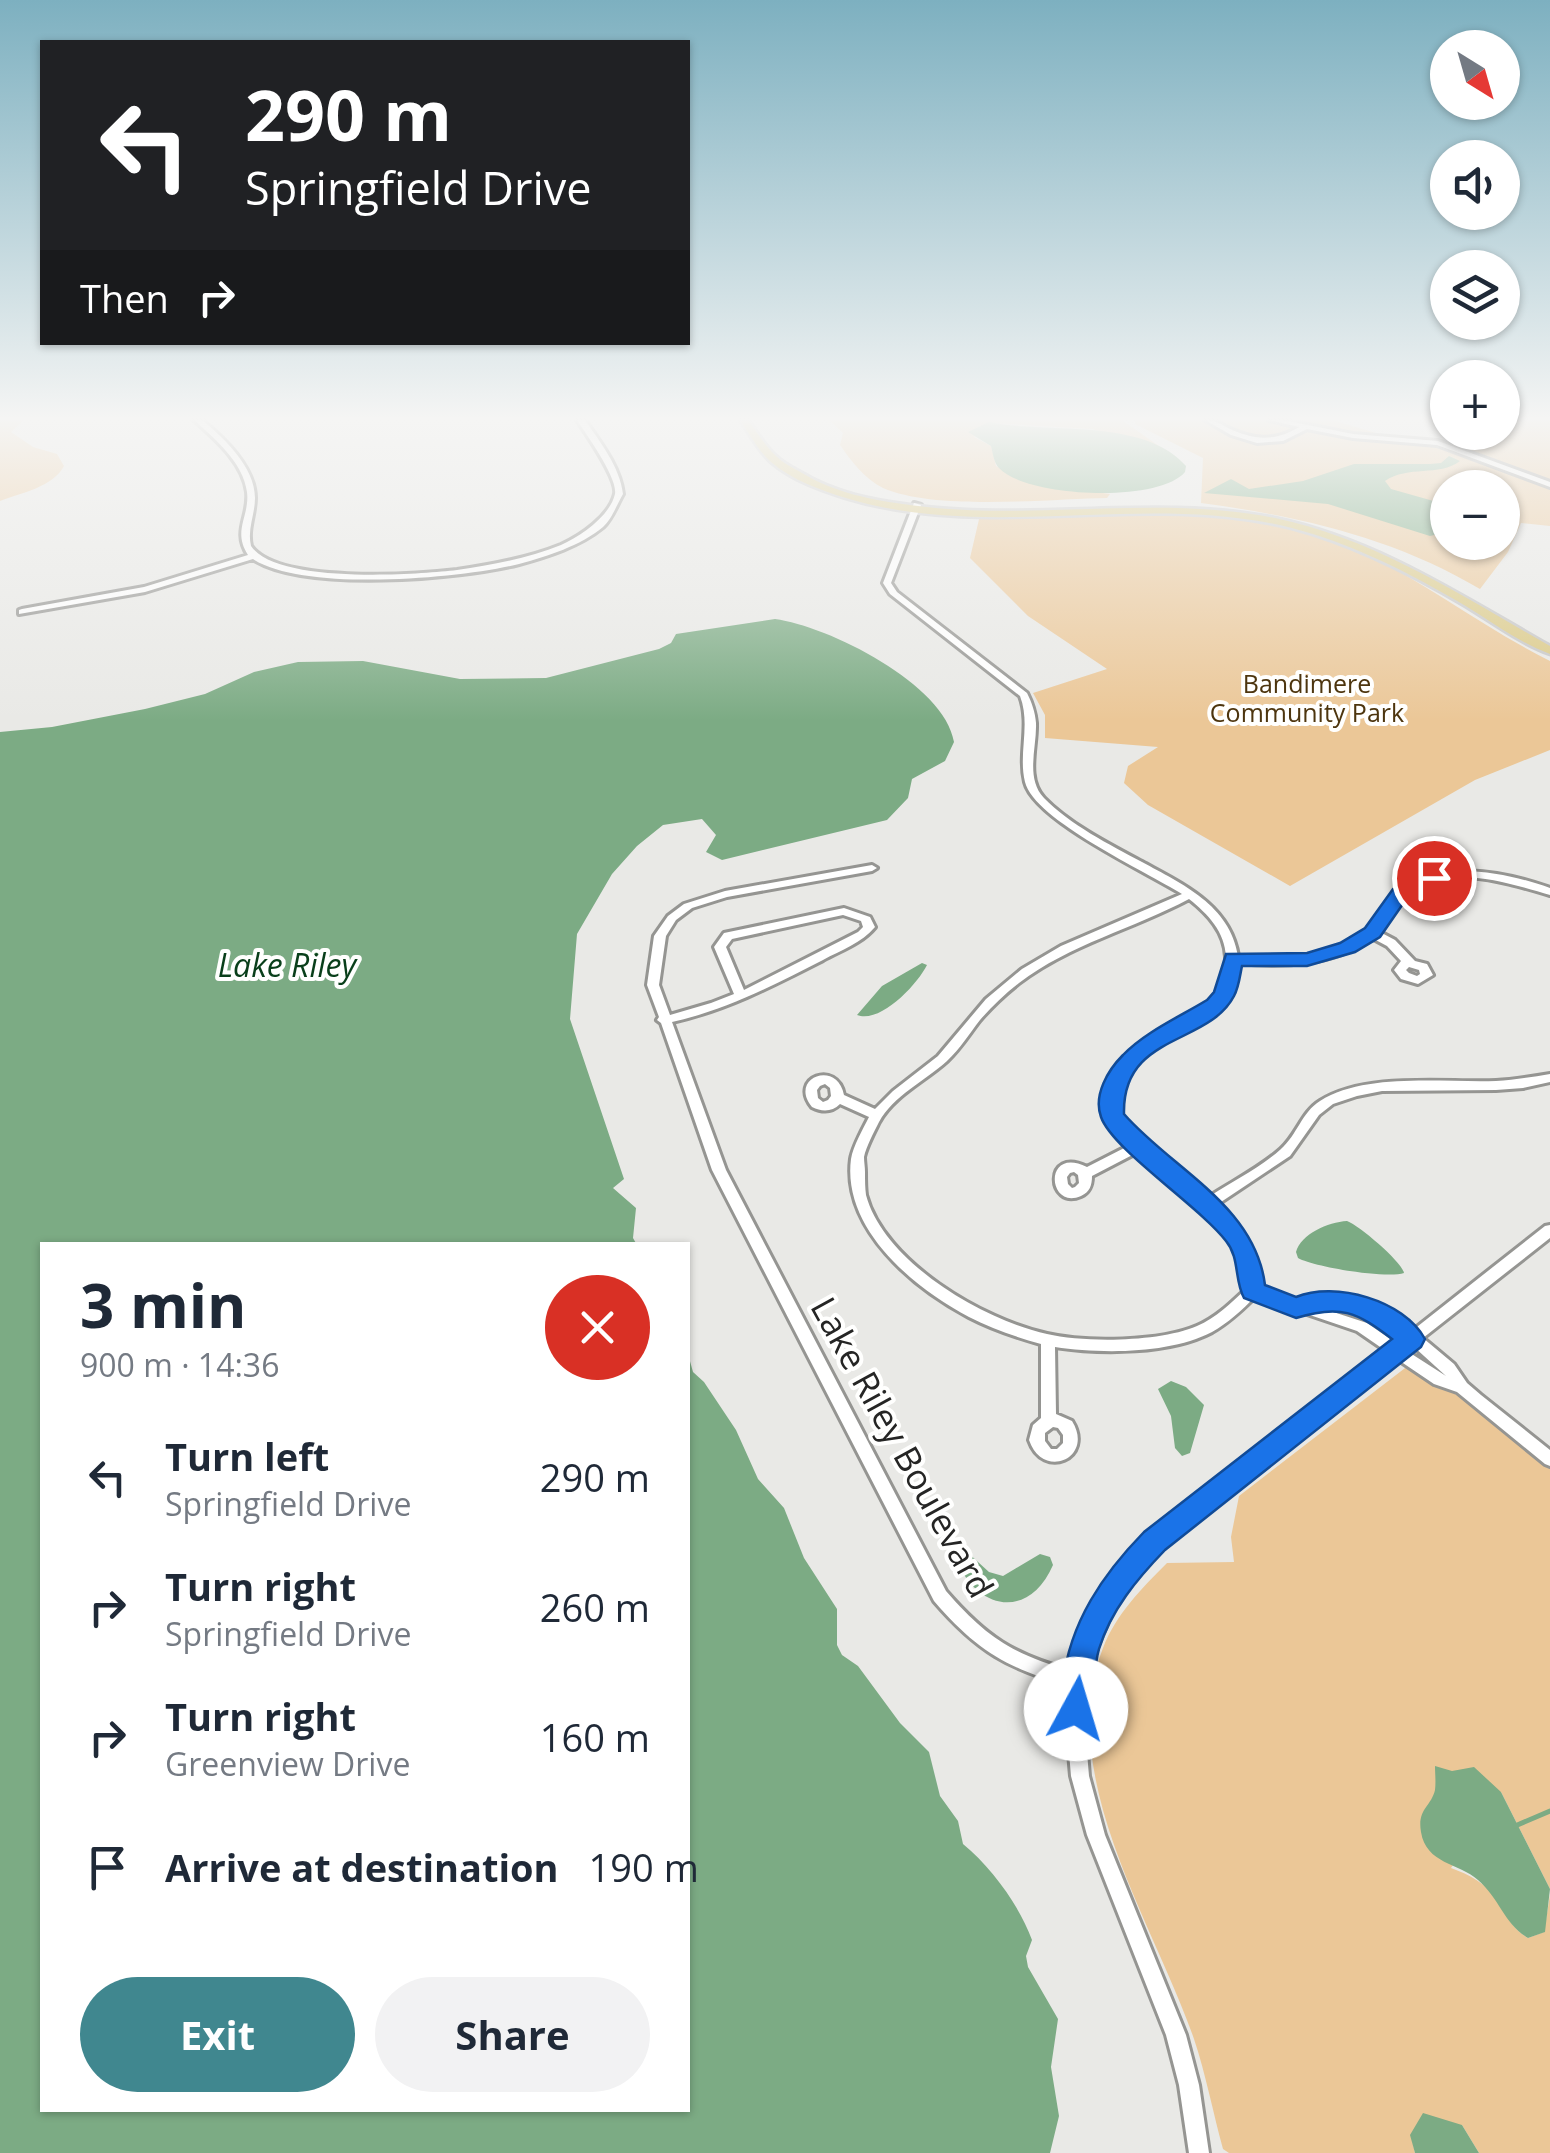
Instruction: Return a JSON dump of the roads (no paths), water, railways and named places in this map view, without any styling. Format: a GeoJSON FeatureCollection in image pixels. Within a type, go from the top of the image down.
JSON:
{"type":"FeatureCollection","features":[{"type":"Feature","properties":{"kind":"main road"},"geometry":{"type":"LineString","coordinates":[[1258,520],[1299,526],[1400,564],[1550,651]]}},
{"type":"Feature","properties":{"kind":"main road"},"geometry":{"type":"LineString","coordinates":[[1289,520],[1390,552],[1550,643]]}},
{"type":"Feature","properties":{"kind":"street"},"geometry":{"type":"LineString","coordinates":[[247,520],[244,544],[254,556],[280,568],[322,575],[500,568],[552,552],[603,520]]}},
{"type":"Feature","properties":{"kind":"street"},"geometry":{"type":"LineString","coordinates":[[911,520],[888,577],[890,589],[1024,695],[1034,718],[1028,781],[1032,792],[1066,820],[1191,894],[1218,921],[1229,939],[1233,959],[1225,994],[1214,1006],[1128,1062],[1112,1088],[1112,1116],[1138,1146],[1208,1204],[1240,1238],[1249,1260],[1253,1291]]}},
{"type":"Feature","properties":{"kind":"street"},"geometry":{"type":"LineString","coordinates":[[22,612],[140,590],[254,556]]}},
{"type":"Feature","properties":{"kind":"street","name":"Lake Riley Boulevard"},"geometry":{"type":"LineString","coordinates":[[872,868],[725,894],[688,906],[672,918],[660,936],[652,985],[719,1170],[940,1596],[984,1645],[1022,1664],[1077,1680]]}},
{"type":"Feature","properties":{"kind":"street"},"geometry":{"type":"LineString","coordinates":[[1233,959],[1307,960],[1348,948],[1372,932],[1400,894],[1434,878],[1486,876],[1550,892]]}},
{"type":"Feature","properties":{"kind":"street"},"geometry":{"type":"LineString","coordinates":[[1191,894],[1028,970],[987,1004],[947,1055],[877,1115],[862,1140],[858,1178],[863,1206],[887,1248],[952,1302],[985,1320],[1048,1340],[1130,1341],[1192,1334],[1216,1323],[1253,1291]]}},
{"type":"Feature","properties":{"kind":"street"},"geometry":{"type":"LineString","coordinates":[[663,1020],[699,1012],[740,994],[862,935],[869,927],[866,919],[844,912],[728,936],[720,947],[740,994]]}},
{"type":"Feature","properties":{"kind":"street"},"geometry":{"type":"LineString","coordinates":[[1372,932],[1391,943],[1410,962]]}},
{"type":"Feature","properties":{"kind":"street"},"geometry":{"type":"LineString","coordinates":[[1208,1204],[1288,1150],[1314,1111],[1326,1102],[1376,1090],[1524,1085],[1550,1078]]}},
{"type":"Feature","properties":{"kind":"street"},"geometry":{"type":"LineString","coordinates":[[839,1098],[877,1115]]}},
{"type":"Feature","properties":{"kind":"street"},"geometry":{"type":"LineString","coordinates":[[1085,1174],[1138,1146]]}},
{"type":"Feature","properties":{"kind":"street"},"geometry":{"type":"LineString","coordinates":[[1199,2153],[1196,2120],[1171,2023],[1085,1809],[1075,1738],[1082,1652],[1102,1606],[1154,1541],[1550,1230]]}},
{"type":"Feature","properties":{"kind":"street"},"geometry":{"type":"LineString","coordinates":[[1253,1291],[1296,1308],[1362,1326],[1405,1345],[1439,1380],[1460,1387],[1550,1459]]}},
{"type":"Feature","properties":{"kind":"street"},"geometry":{"type":"LineString","coordinates":[[1048,1340],[1049,1422]]}},
{"type":"Feature","properties":{"kind":"water"},"geometry":{"type":"Polygon","coordinates":[[[1381,520],[1430,520],[1430,536],[1381,520]]]}},
{"type":"Feature","properties":{"kind":"water","name":"Lake Riley"},"geometry":{"type":"Polygon","coordinates":[[[775,619],[824,633],[881,661],[907,679],[946,720],[954,742],[945,761],[912,779],[908,798],[887,820],[722,860],[706,852],[716,835],[702,819],[663,825],[612,874],[577,934],[570,1019],[624,1179],[613,1188],[636,1208],[635,1242],[40,1242],[40,2112],[690,2112],[690,1361],[693,1372],[736,1430],[758,1479],[784,1508],[804,1558],[837,1609],[837,1645],[842,1655],[858,1666],[900,1723],[929,1752],[940,1796],[958,1821],[963,1844],[1004,1888],[1032,1940],[1026,1956],[1028,1967],[1058,2019],[1051,2067],[1059,2116],[1050,2153],[0,2153],[0,732],[52,727],[145,709],[205,694],[254,672],[298,662],[363,661],[460,679],[546,678],[659,649],[671,643],[676,634],[775,619]]]}},
{"type":"Feature","properties":{"kind":"water"},"geometry":{"type":"Polygon","coordinates":[[[922,963],[927,965],[922,973],[897,1001],[876,1014],[857,1015],[882,986],[922,963]]]}},
{"type":"Feature","properties":{"kind":"water"},"geometry":{"type":"Polygon","coordinates":[[[1347,1221],[1380,1245],[1404,1273],[1351,1271],[1298,1258],[1296,1252],[1309,1235],[1347,1221]]]}},
{"type":"Feature","properties":{"kind":"water"},"geometry":{"type":"Polygon","coordinates":[[[1171,1381],[1186,1387],[1204,1405],[1190,1453],[1182,1456],[1175,1448],[1171,1416],[1158,1389],[1171,1381]]]}},
{"type":"Feature","properties":{"kind":"water"},"geometry":{"type":"Polygon","coordinates":[[[967,1552],[989,1572],[1003,1576],[1040,1554],[1050,1557],[1053,1565],[1031,1595],[1003,1602],[977,1590],[965,1576],[956,1559],[958,1554],[967,1552]]]}},
{"type":"Feature","properties":{"kind":"water"},"geometry":{"type":"Polygon","coordinates":[[[1435,1766],[1452,1771],[1474,1767],[1501,1792],[1550,1889],[1545,1932],[1528,1938],[1513,1926],[1478,1880],[1429,1851],[1420,1824],[1435,1790],[1435,1766]]]}},
{"type":"Feature","properties":{"kind":"water"},"geometry":{"type":"Polygon","coordinates":[[[1423,2113],[1462,2125],[1479,2153],[1415,2153],[1410,2135],[1423,2113]]]}},
{"type":"Feature","properties":{"kind":"waterway"},"geometry":{"type":"LineString","coordinates":[[1515,1826],[1550,1811]]}},
{"type":"Feature","properties":{"kind":"park label","name":"Bandimere Community Park"},"geometry":{"type":"Point","coordinates":[1307,698]}}]}
